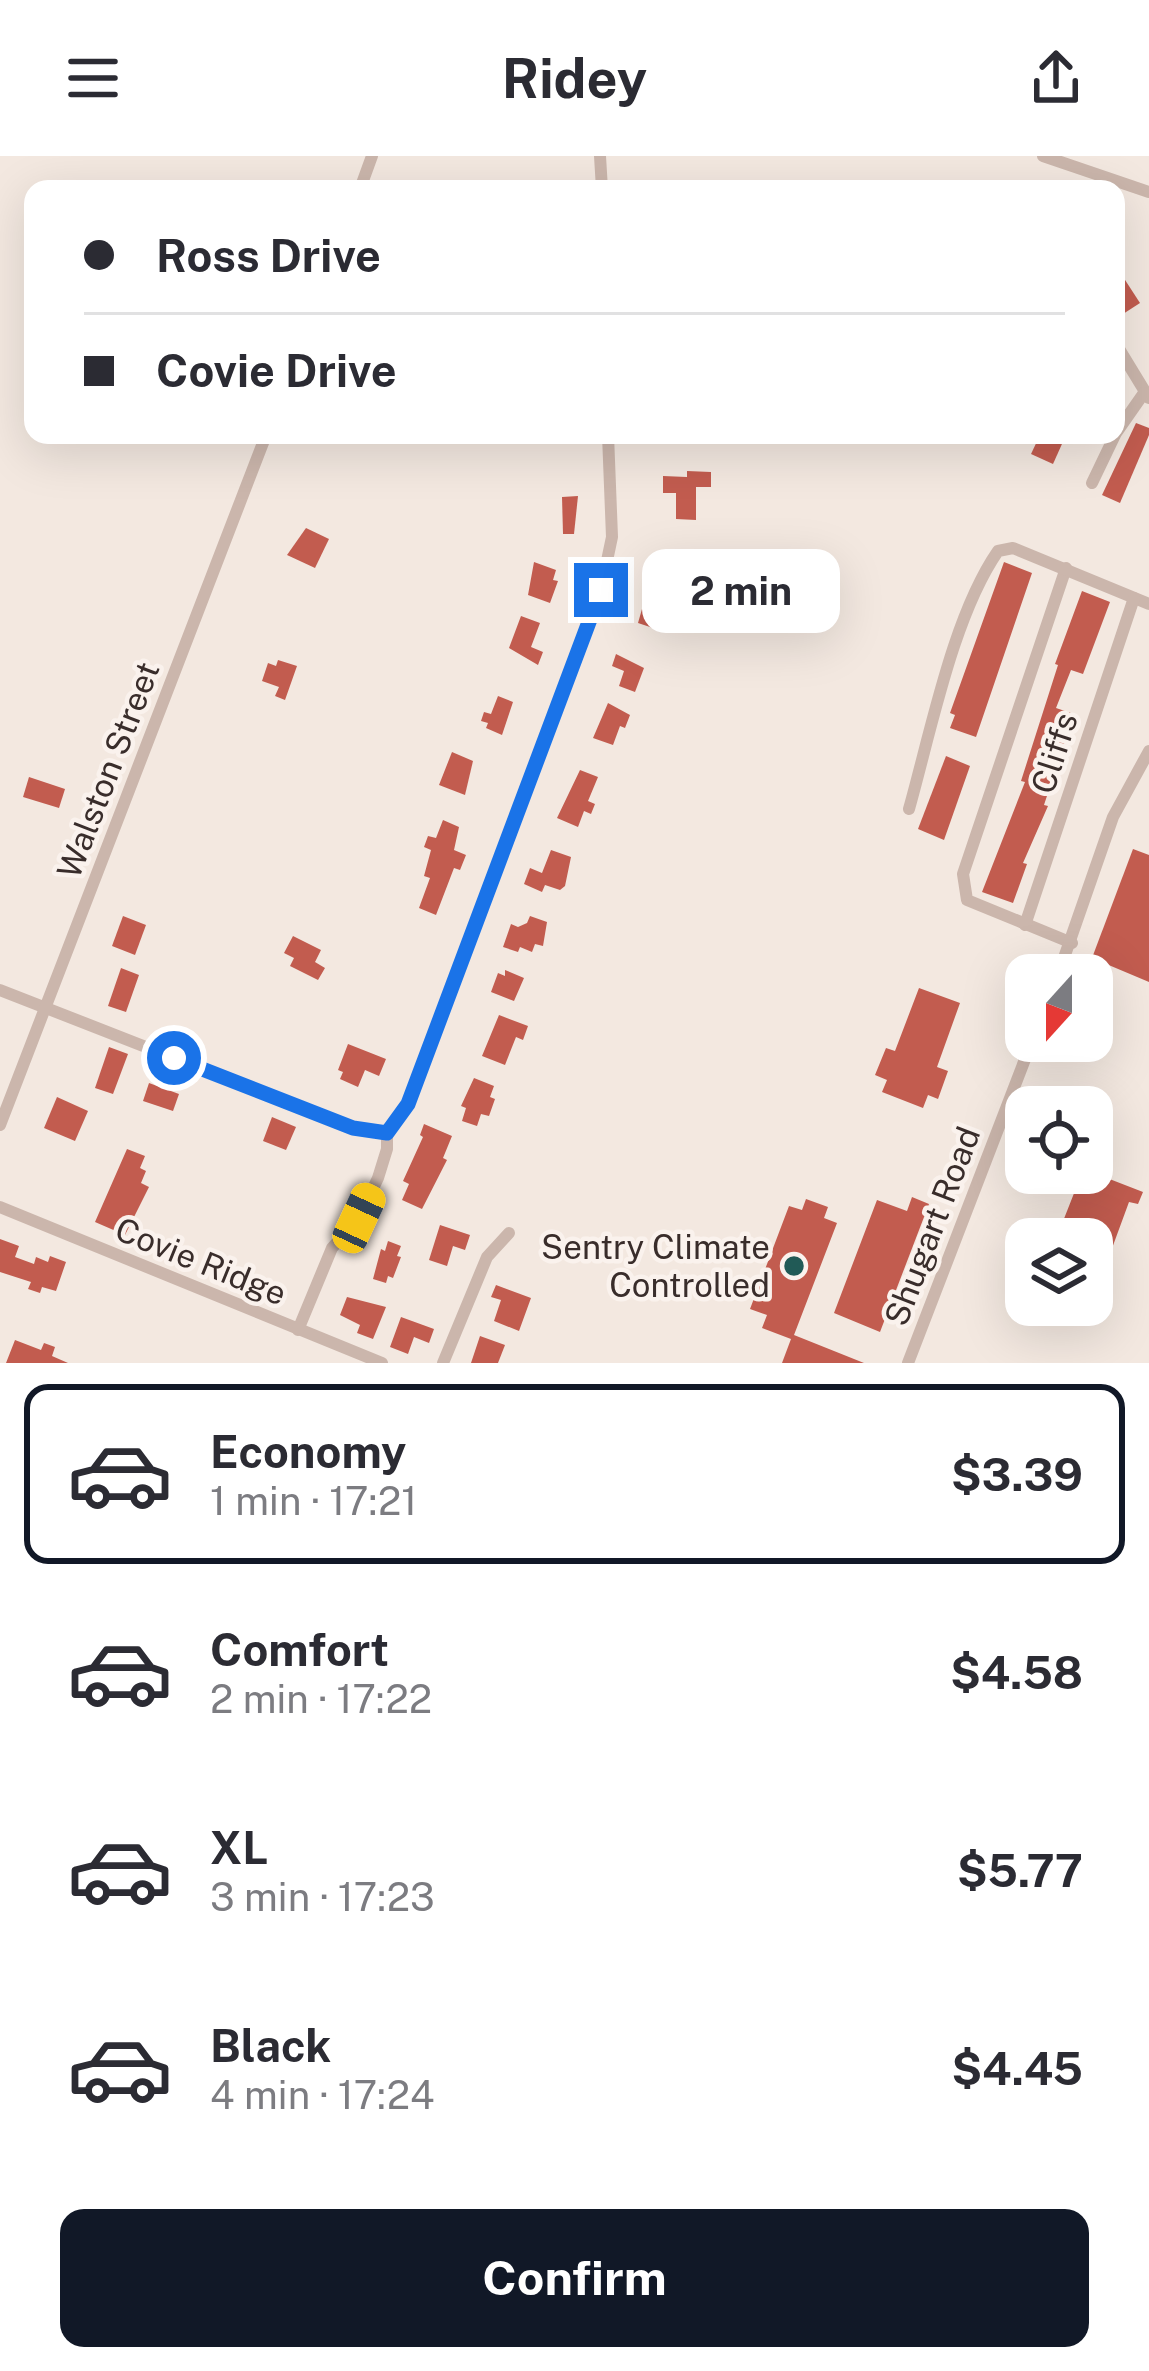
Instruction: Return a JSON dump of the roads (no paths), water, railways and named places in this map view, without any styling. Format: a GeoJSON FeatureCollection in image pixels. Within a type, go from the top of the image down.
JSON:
{"type":"FeatureCollection","features":[{"type":"Feature","properties":{"kind":"street"},"geometry":{"type":"LineString","coordinates":[[1043,156],[1114,180]]}},
{"type":"Feature","properties":{"kind":"street"},"geometry":{"type":"LineString","coordinates":[[1125,359],[1147,396],[1125,423]]}},
{"type":"Feature","properties":{"kind":"street","name":"Walston Street"},"geometry":{"type":"LineString","coordinates":[[0,1125],[263,444]]}},
{"type":"Feature","properties":{"kind":"street"},"geometry":{"type":"LineString","coordinates":[[298,1330],[332,1248],[359,1218],[378,1178],[387,1133],[408,1104],[601,590],[612,537],[608,444]]}},
{"type":"Feature","properties":{"kind":"street"},"geometry":{"type":"LineString","coordinates":[[1092,483],[1111,444]]}},
{"type":"Feature","properties":{"kind":"street"},"geometry":{"type":"LineString","coordinates":[[909,808],[982,574],[998,551],[1013,548],[1149,604]]}},
{"type":"Feature","properties":{"kind":"street"},"geometry":{"type":"LineString","coordinates":[[1066,568],[963,874],[967,900],[1072,943]]}},
{"type":"Feature","properties":{"kind":"street","name":"Cliffs"},"geometry":{"type":"LineString","coordinates":[[1025,925],[1134,598]]}},
{"type":"Feature","properties":{"kind":"street"},"geometry":{"type":"LineString","coordinates":[[1067,954],[1113,817],[1149,751]]}},
{"type":"Feature","properties":{"kind":"street"},"geometry":{"type":"LineString","coordinates":[[0,990],[353,1128],[387,1133]]}},
{"type":"Feature","properties":{"kind":"street","name":"Shugart Road"},"geometry":{"type":"LineString","coordinates":[[908,1363],[1024,1062]]}},
{"type":"Feature","properties":{"kind":"street","name":"Covie Ridge"},"geometry":{"type":"LineString","coordinates":[[0,1208],[382,1363]]}},
{"type":"Feature","properties":{"kind":"street"},"geometry":{"type":"LineString","coordinates":[[443,1363],[487,1257],[509,1233]]}},
{"type":"Feature","properties":{"kind":"place","name":"Sentry Climate Controlled"},"geometry":{"type":"Point","coordinates":[794,1266]}}]}
